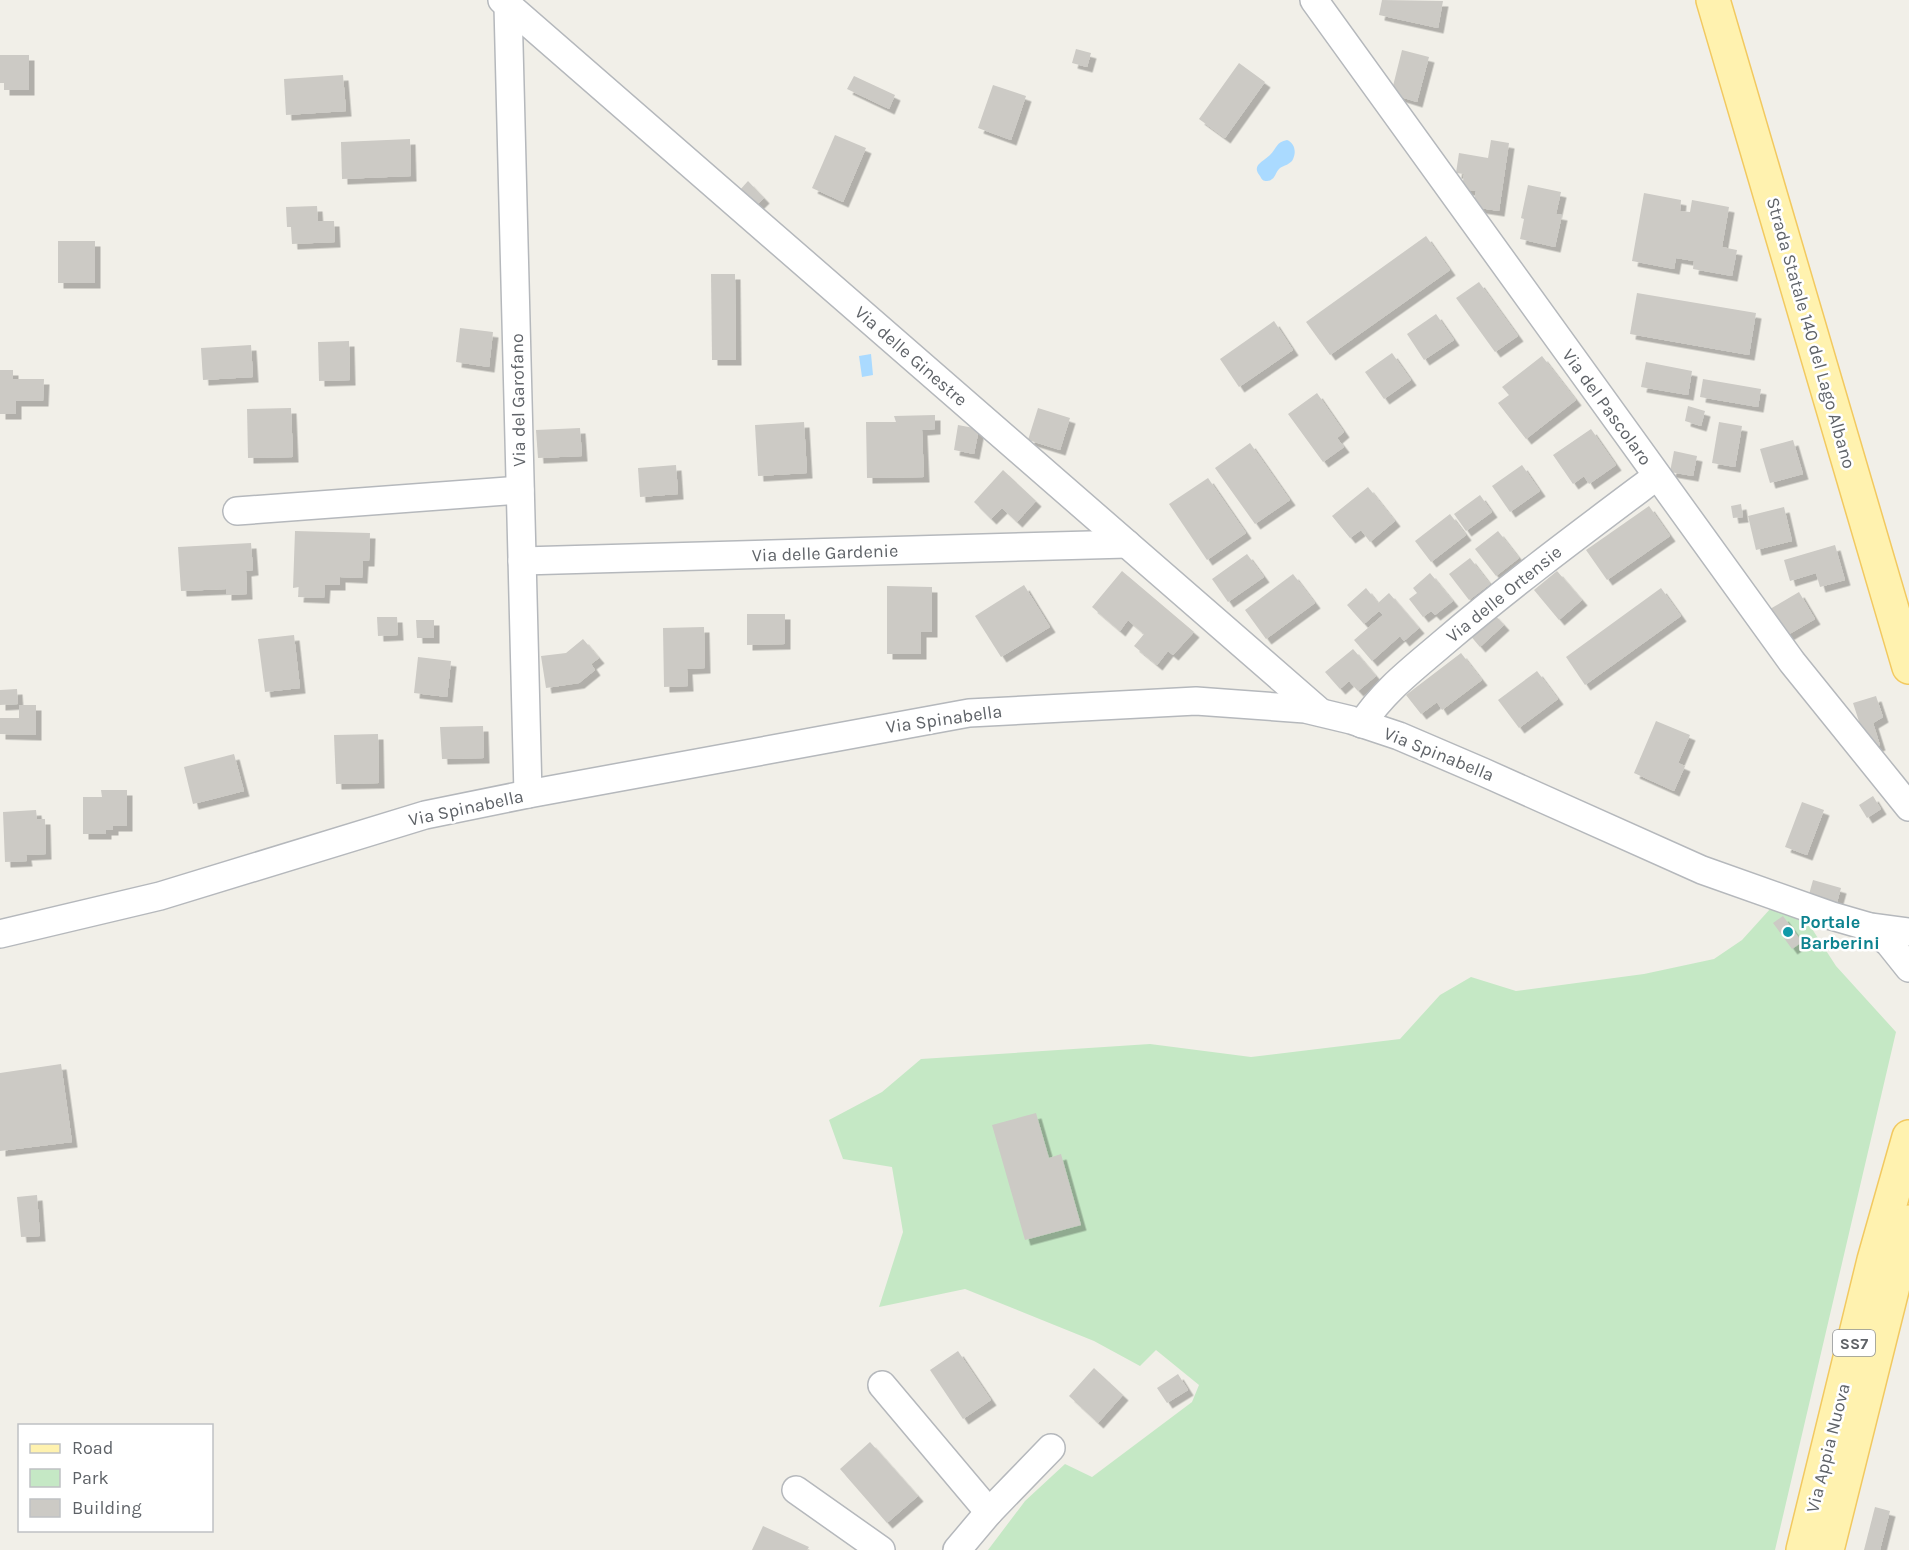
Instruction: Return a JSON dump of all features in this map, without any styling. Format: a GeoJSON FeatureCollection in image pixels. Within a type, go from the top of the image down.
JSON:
{"type":"FeatureCollection","features":[{"type":"Feature","properties":{"kind":"main road","name":"Strada Statale 140 del Lago Albano"},"geometry":{"type":"LineString","coordinates":[[1713,0],[1909,667]]}},
{"type":"Feature","properties":{"kind":"main road","name":"Via Appia Nuova"},"geometry":{"type":"LineString","coordinates":[[1803,1550],[1874,1260],[1909,1137]]}},
{"type":"Feature","properties":{"kind":"main road","name":"Via Appia Nuova"},"geometry":{"type":"LineString","coordinates":[[1827,1550],[1909,1222]]}},
{"type":"Feature","properties":{"kind":"street","name":"Via del Pascolaro"},"geometry":{"type":"LineString","coordinates":[[1314,0],[1802,675],[1909,807]]}},
{"type":"Feature","properties":{"kind":"street","name":"Via del Garofano"},"geometry":{"type":"LineString","coordinates":[[505,3],[528,794]]}},
{"type":"Feature","properties":{"kind":"street","name":"Via delle Ginestre"},"geometry":{"type":"LineString","coordinates":[[505,3],[1320,712]]}},
{"type":"Feature","properties":{"kind":"street","name":"Via delle Ortensie"},"geometry":{"type":"LineString","coordinates":[[1362,724],[1382,697],[1475,616],[1657,476]]}},
{"type":"Feature","properties":{"kind":"street"},"geometry":{"type":"LineString","coordinates":[[237,511],[520,490]]}},
{"type":"Feature","properties":{"kind":"street","name":"Via delle Gardenie"},"geometry":{"type":"LineString","coordinates":[[522,561],[1128,544]]}},
{"type":"Feature","properties":{"kind":"street","name":"Via Spinabella"},"geometry":{"type":"LineString","coordinates":[[0,934],[170,894],[425,815],[528,794],[925,719],[988,711],[1196,701],[1290,707],[1320,712],[1362,724],[1399,736],[1483,772],[1702,870],[1793,903],[1870,927],[1909,932]]}},
{"type":"Feature","properties":{"kind":"street","name":"Via Spinabella"},"geometry":{"type":"LineString","coordinates":[[1870,927],[1889,943],[1909,968]]}},
{"type":"Feature","properties":{"kind":"street"},"geometry":{"type":"LineString","coordinates":[[882,1385],[989,1512]]}},
{"type":"Feature","properties":{"kind":"street"},"geometry":{"type":"LineString","coordinates":[[957,1550],[989,1512],[1051,1448]]}},
{"type":"Feature","properties":{"kind":"street"},"geometry":{"type":"LineString","coordinates":[[796,1490],[881,1550]]}},
{"type":"Feature","properties":{"kind":"green space"},"geometry":{"type":"Polygon","coordinates":[[[1771,908],[1805,918],[1836,966],[1896,1032],[1775,1550],[988,1550],[1025,1501],[1065,1464],[1092,1477],[1192,1402],[1199,1385],[1156,1350],[1140,1366],[1094,1341],[965,1289],[879,1307],[903,1232],[892,1167],[843,1159],[829,1120],[882,1092],[921,1059],[1150,1044],[1251,1057],[1400,1039],[1440,995],[1471,977],[1516,991],[1644,974],[1714,959],[1742,940],[1771,908]]]}},
{"type":"Feature","properties":{"kind":"water"},"geometry":{"type":"Polygon","coordinates":[[[1287,140],[1292,143],[1294,149],[1292,161],[1280,168],[1272,179],[1263,180],[1257,166],[1279,144],[1287,140]]]}},
{"type":"Feature","properties":{"kind":"water"},"geometry":{"type":"Polygon","coordinates":[[[871,354],[873,375],[862,377],[859,356],[871,354]]]}},
{"type":"Feature","properties":{"kind":"building"},"geometry":{"type":"Polygon","coordinates":[[[1382,0],[1443,1],[1438,28],[1379,15],[1382,0]]]}},
{"type":"Feature","properties":{"kind":"building"},"geometry":{"type":"Polygon","coordinates":[[[1076,49],[1091,53],[1087,67],[1072,63],[1076,49]]]}},
{"type":"Feature","properties":{"kind":"building"},"geometry":{"type":"Polygon","coordinates":[[[1402,50],[1429,57],[1417,102],[1391,94],[1402,50]]]}},
{"type":"Feature","properties":{"kind":"building"},"geometry":{"type":"Polygon","coordinates":[[[0,55],[29,55],[29,90],[4,90],[4,83],[0,83],[0,55]]]}},
{"type":"Feature","properties":{"kind":"building"},"geometry":{"type":"Polygon","coordinates":[[[1239,63],[1265,82],[1225,138],[1199,119],[1239,63]]]}},
{"type":"Feature","properties":{"kind":"building"},"geometry":{"type":"Polygon","coordinates":[[[343,75],[346,111],[286,115],[284,79],[343,75]]]}},
{"type":"Feature","properties":{"kind":"building"},"geometry":{"type":"Polygon","coordinates":[[[854,76],[895,95],[889,109],[847,89],[854,76]]]}},
{"type":"Feature","properties":{"kind":"building"},"geometry":{"type":"Polygon","coordinates":[[[993,85],[1026,96],[1011,140],[978,128],[993,85]]]}},
{"type":"Feature","properties":{"kind":"building"},"geometry":{"type":"Polygon","coordinates":[[[835,135],[866,148],[843,202],[812,188],[835,135]]]}},
{"type":"Feature","properties":{"kind":"building"},"geometry":{"type":"Polygon","coordinates":[[[410,139],[411,176],[342,179],[341,142],[410,139]]]}},
{"type":"Feature","properties":{"kind":"building"},"geometry":{"type":"Polygon","coordinates":[[[1491,140],[1509,143],[1499,211],[1473,207],[1476,191],[1462,189],[1464,174],[1456,173],[1459,153],[1488,158],[1491,140]]]}},
{"type":"Feature","properties":{"kind":"building"},"geometry":{"type":"Polygon","coordinates":[[[748,181],[764,198],[755,207],[739,191],[748,181]]]}},
{"type":"Feature","properties":{"kind":"building"},"geometry":{"type":"Polygon","coordinates":[[[1528,185],[1561,192],[1556,214],[1562,215],[1555,247],[1520,239],[1524,219],[1521,218],[1528,185]]]}},
{"type":"Feature","properties":{"kind":"building"},"geometry":{"type":"Polygon","coordinates":[[[1644,193],[1681,200],[1680,211],[1690,212],[1692,200],[1729,207],[1722,247],[1737,250],[1732,276],[1693,269],[1694,261],[1676,258],[1674,269],[1632,261],[1644,193]]]}},
{"type":"Feature","properties":{"kind":"building"},"geometry":{"type":"Polygon","coordinates":[[[317,206],[318,221],[334,221],[335,242],[292,244],[291,227],[287,227],[286,207],[317,206]]]}},
{"type":"Feature","properties":{"kind":"building"},"geometry":{"type":"Polygon","coordinates":[[[1426,236],[1450,270],[1330,355],[1306,322],[1426,236]]]}},
{"type":"Feature","properties":{"kind":"building"},"geometry":{"type":"Polygon","coordinates":[[[58,241],[95,241],[95,283],[58,283],[58,241]]]}},
{"type":"Feature","properties":{"kind":"building"},"geometry":{"type":"Polygon","coordinates":[[[711,274],[735,274],[736,360],[712,360],[711,274]]]}},
{"type":"Feature","properties":{"kind":"building"},"geometry":{"type":"Polygon","coordinates":[[[1479,282],[1518,336],[1495,352],[1456,298],[1479,282]]]}},
{"type":"Feature","properties":{"kind":"building"},"geometry":{"type":"Polygon","coordinates":[[[1637,293],[1756,313],[1749,355],[1630,334],[1637,293]]]}},
{"type":"Feature","properties":{"kind":"building"},"geometry":{"type":"Polygon","coordinates":[[[1436,314],[1454,340],[1424,360],[1407,334],[1436,314]]]}},
{"type":"Feature","properties":{"kind":"building"},"geometry":{"type":"Polygon","coordinates":[[[1274,321],[1293,350],[1239,387],[1220,359],[1274,321]]]}},
{"type":"Feature","properties":{"kind":"building"},"geometry":{"type":"Polygon","coordinates":[[[460,328],[493,332],[489,367],[456,362],[460,328]]]}},
{"type":"Feature","properties":{"kind":"building"},"geometry":{"type":"Polygon","coordinates":[[[349,341],[350,380],[319,381],[318,342],[349,341]]]}},
{"type":"Feature","properties":{"kind":"building"},"geometry":{"type":"Polygon","coordinates":[[[251,345],[253,377],[203,380],[201,348],[251,345]]]}},
{"type":"Feature","properties":{"kind":"building"},"geometry":{"type":"Polygon","coordinates":[[[1392,353],[1411,380],[1384,399],[1365,372],[1392,353]]]}},
{"type":"Feature","properties":{"kind":"building"},"geometry":{"type":"Polygon","coordinates":[[[1542,356],[1576,400],[1526,439],[1498,403],[1509,395],[1502,387],[1542,356]]]}},
{"type":"Feature","properties":{"kind":"building"},"geometry":{"type":"Polygon","coordinates":[[[1646,362],[1692,371],[1688,395],[1641,387],[1646,362]]]}},
{"type":"Feature","properties":{"kind":"building"},"geometry":{"type":"Polygon","coordinates":[[[0,370],[13,370],[13,379],[44,379],[43,401],[16,401],[16,414],[0,414],[0,370]]]}},
{"type":"Feature","properties":{"kind":"building"},"geometry":{"type":"Polygon","coordinates":[[[1703,379],[1761,389],[1758,407],[1700,397],[1703,379]]]}},
{"type":"Feature","properties":{"kind":"building"},"geometry":{"type":"Polygon","coordinates":[[[1317,393],[1344,432],[1337,438],[1344,447],[1323,462],[1288,414],[1317,393]]]}},
{"type":"Feature","properties":{"kind":"building"},"geometry":{"type":"Polygon","coordinates":[[[1688,406],[1705,411],[1701,426],[1685,421],[1688,406]]]}},
{"type":"Feature","properties":{"kind":"building"},"geometry":{"type":"Polygon","coordinates":[[[291,408],[293,457],[248,458],[247,409],[291,408]]]}},
{"type":"Feature","properties":{"kind":"building"},"geometry":{"type":"Polygon","coordinates":[[[1038,408],[1070,418],[1060,450],[1028,440],[1038,408]]]}},
{"type":"Feature","properties":{"kind":"building"},"geometry":{"type":"Polygon","coordinates":[[[935,415],[935,429],[922,430],[924,477],[867,478],[866,422],[896,422],[894,416],[935,415]]]}},
{"type":"Feature","properties":{"kind":"building"},"geometry":{"type":"Polygon","coordinates":[[[804,422],[807,473],[758,476],[755,425],[804,422]]]}},
{"type":"Feature","properties":{"kind":"building"},"geometry":{"type":"Polygon","coordinates":[[[1719,422],[1742,426],[1735,467],[1712,463],[1719,422]]]}},
{"type":"Feature","properties":{"kind":"building"},"geometry":{"type":"Polygon","coordinates":[[[958,425],[979,429],[974,454],[954,450],[958,425]]]}},
{"type":"Feature","properties":{"kind":"building"},"geometry":{"type":"Polygon","coordinates":[[[580,428],[582,456],[538,458],[536,430],[580,428]]]}},
{"type":"Feature","properties":{"kind":"building"},"geometry":{"type":"Polygon","coordinates":[[[1591,429],[1616,465],[1589,484],[1584,476],[1573,484],[1553,455],[1591,429]]]}},
{"type":"Feature","properties":{"kind":"building"},"geometry":{"type":"Polygon","coordinates":[[[1793,440],[1803,474],[1770,483],[1760,449],[1793,440]]]}},
{"type":"Feature","properties":{"kind":"building"},"geometry":{"type":"Polygon","coordinates":[[[1250,443],[1290,500],[1255,524],[1215,468],[1250,443]]]}},
{"type":"Feature","properties":{"kind":"building"},"geometry":{"type":"Polygon","coordinates":[[[1674,451],[1697,456],[1693,476],[1670,472],[1674,451]]]}},
{"type":"Feature","properties":{"kind":"building"},"geometry":{"type":"Polygon","coordinates":[[[676,465],[678,494],[640,497],[638,468],[676,465]]]}},
{"type":"Feature","properties":{"kind":"building"},"geometry":{"type":"Polygon","coordinates":[[[1522,465],[1540,491],[1510,512],[1492,486],[1522,465]]]}},
{"type":"Feature","properties":{"kind":"building"},"geometry":{"type":"Polygon","coordinates":[[[1003,470],[1036,501],[1017,522],[1002,508],[991,519],[974,502],[1003,470]]]}},
{"type":"Feature","properties":{"kind":"building"},"geometry":{"type":"Polygon","coordinates":[[[1208,478],[1246,533],[1207,560],[1169,504],[1208,478]]]}},
{"type":"Feature","properties":{"kind":"building"},"geometry":{"type":"Polygon","coordinates":[[[1368,487],[1395,521],[1370,542],[1361,530],[1350,538],[1332,516],[1368,487]]]}},
{"type":"Feature","properties":{"kind":"building"},"geometry":{"type":"Polygon","coordinates":[[[1480,495],[1492,512],[1466,531],[1454,514],[1480,495]]]}},
{"type":"Feature","properties":{"kind":"building"},"geometry":{"type":"Polygon","coordinates":[[[1741,504],[1743,517],[1733,518],[1731,506],[1741,504]]]}},
{"type":"Feature","properties":{"kind":"building"},"geometry":{"type":"Polygon","coordinates":[[[1649,506],[1670,536],[1607,580],[1586,550],[1649,506]]]}},
{"type":"Feature","properties":{"kind":"building"},"geometry":{"type":"Polygon","coordinates":[[[1784,507],[1792,541],[1756,550],[1748,516],[1784,507]]]}},
{"type":"Feature","properties":{"kind":"building"},"geometry":{"type":"Polygon","coordinates":[[[1450,514],[1466,535],[1431,562],[1415,541],[1450,514]]]}},
{"type":"Feature","properties":{"kind":"building"},"geometry":{"type":"Polygon","coordinates":[[[295,531],[370,533],[369,561],[363,561],[362,578],[340,577],[340,585],[325,585],[324,598],[298,597],[299,587],[293,588],[295,531]]]}},
{"type":"Feature","properties":{"kind":"building"},"geometry":{"type":"Polygon","coordinates":[[[1498,531],[1519,558],[1496,576],[1475,549],[1498,531]]]}},
{"type":"Feature","properties":{"kind":"building"},"geometry":{"type":"Polygon","coordinates":[[[251,543],[253,570],[246,571],[247,594],[226,595],[226,589],[181,591],[178,547],[251,543]]]}},
{"type":"Feature","properties":{"kind":"building"},"geometry":{"type":"Polygon","coordinates":[[[1835,545],[1845,580],[1820,587],[1816,573],[1790,581],[1784,560],[1835,545]]]}},
{"type":"Feature","properties":{"kind":"building"},"geometry":{"type":"Polygon","coordinates":[[[1247,554],[1264,577],[1228,602],[1212,579],[1247,554]]]}},
{"type":"Feature","properties":{"kind":"building"},"geometry":{"type":"Polygon","coordinates":[[[1470,558],[1490,584],[1469,600],[1449,574],[1470,558]]]}},
{"type":"Feature","properties":{"kind":"building"},"geometry":{"type":"Polygon","coordinates":[[[1122,571],[1194,632],[1173,655],[1168,651],[1157,665],[1134,646],[1144,634],[1128,620],[1120,631],[1092,607],[1122,571]]]}},
{"type":"Feature","properties":{"kind":"building"},"geometry":{"type":"Polygon","coordinates":[[[1557,571],[1582,600],[1559,620],[1534,590],[1557,571]]]}},
{"type":"Feature","properties":{"kind":"building"},"geometry":{"type":"Polygon","coordinates":[[[1430,573],[1453,601],[1435,615],[1431,611],[1423,617],[1409,599],[1417,593],[1413,588],[1430,573]]]}},
{"type":"Feature","properties":{"kind":"building"},"geometry":{"type":"Polygon","coordinates":[[[1293,574],[1315,603],[1266,639],[1245,610],[1293,574]]]}},
{"type":"Feature","properties":{"kind":"building"},"geometry":{"type":"Polygon","coordinates":[[[1024,585],[1050,627],[1001,657],[975,616],[1024,585]]]}},
{"type":"Feature","properties":{"kind":"building"},"geometry":{"type":"Polygon","coordinates":[[[887,586],[932,587],[932,632],[921,632],[921,654],[887,654],[887,586]]]}},
{"type":"Feature","properties":{"kind":"building"},"geometry":{"type":"Polygon","coordinates":[[[1366,588],[1378,603],[1389,593],[1419,628],[1404,641],[1400,636],[1372,661],[1354,640],[1383,615],[1379,611],[1364,624],[1347,605],[1366,588]]]}},
{"type":"Feature","properties":{"kind":"building"},"geometry":{"type":"Polygon","coordinates":[[[1661,588],[1681,616],[1585,685],[1566,657],[1661,588]]]}},
{"type":"Feature","properties":{"kind":"building"},"geometry":{"type":"Polygon","coordinates":[[[1799,592],[1815,619],[1786,636],[1770,609],[1799,592]]]}},
{"type":"Feature","properties":{"kind":"building"},"geometry":{"type":"Polygon","coordinates":[[[1493,613],[1504,625],[1480,647],[1469,634],[1493,613]]]}},
{"type":"Feature","properties":{"kind":"building"},"geometry":{"type":"Polygon","coordinates":[[[747,614],[785,614],[785,644],[747,645],[747,614]]]}},
{"type":"Feature","properties":{"kind":"building"},"geometry":{"type":"Polygon","coordinates":[[[377,617],[397,617],[398,635],[378,636],[377,617]]]}},
{"type":"Feature","properties":{"kind":"building"},"geometry":{"type":"Polygon","coordinates":[[[416,620],[434,620],[434,638],[417,638],[416,620]]]}},
{"type":"Feature","properties":{"kind":"building"},"geometry":{"type":"Polygon","coordinates":[[[704,627],[705,668],[687,669],[688,686],[664,687],[663,628],[704,627]]]}},
{"type":"Feature","properties":{"kind":"building"},"geometry":{"type":"Polygon","coordinates":[[[294,635],[300,688],[265,692],[258,639],[294,635]]]}},
{"type":"Feature","properties":{"kind":"building"},"geometry":{"type":"Polygon","coordinates":[[[583,639],[599,658],[591,664],[595,670],[579,683],[546,688],[541,656],[566,653],[583,639]]]}},
{"type":"Feature","properties":{"kind":"building"},"geometry":{"type":"Polygon","coordinates":[[[1353,649],[1376,676],[1358,691],[1349,681],[1340,689],[1325,672],[1353,649]]]}},
{"type":"Feature","properties":{"kind":"building"},"geometry":{"type":"Polygon","coordinates":[[[1461,653],[1482,680],[1442,710],[1437,702],[1421,714],[1406,695],[1461,653]]]}},
{"type":"Feature","properties":{"kind":"building"},"geometry":{"type":"Polygon","coordinates":[[[418,657],[451,661],[447,697],[414,693],[418,657]]]}},
{"type":"Feature","properties":{"kind":"building"},"geometry":{"type":"Polygon","coordinates":[[[1537,671],[1558,699],[1519,728],[1498,700],[1537,671]]]}},
{"type":"Feature","properties":{"kind":"building"},"geometry":{"type":"Polygon","coordinates":[[[17,689],[18,704],[0,705],[0,690],[17,689]]]}},
{"type":"Feature","properties":{"kind":"building"},"geometry":{"type":"Polygon","coordinates":[[[1876,696],[1883,717],[1873,723],[1880,745],[1868,749],[1853,703],[1876,696]]]}},
{"type":"Feature","properties":{"kind":"building"},"geometry":{"type":"Polygon","coordinates":[[[19,705],[36,705],[36,735],[0,734],[0,718],[19,718],[19,705]]]}},
{"type":"Feature","properties":{"kind":"building"},"geometry":{"type":"Polygon","coordinates":[[[1656,721],[1690,735],[1678,763],[1685,766],[1674,791],[1634,773],[1656,721]]]}},
{"type":"Feature","properties":{"kind":"building"},"geometry":{"type":"Polygon","coordinates":[[[483,726],[484,758],[442,759],[440,727],[483,726]]]}},
{"type":"Feature","properties":{"kind":"building"},"geometry":{"type":"Polygon","coordinates":[[[378,734],[379,783],[336,784],[334,735],[378,734]]]}},
{"type":"Feature","properties":{"kind":"building"},"geometry":{"type":"Polygon","coordinates":[[[234,754],[244,791],[193,804],[184,767],[234,754]]]}},
{"type":"Feature","properties":{"kind":"building"},"geometry":{"type":"Polygon","coordinates":[[[101,790],[127,790],[127,826],[113,826],[113,830],[106,830],[106,834],[83,834],[83,797],[102,797],[101,790]]]}},
{"type":"Feature","properties":{"kind":"building"},"geometry":{"type":"Polygon","coordinates":[[[1873,796],[1881,809],[1867,818],[1859,805],[1873,796]]]}},
{"type":"Feature","properties":{"kind":"building"},"geometry":{"type":"Polygon","coordinates":[[[1802,802],[1824,810],[1807,855],[1785,847],[1802,802]]]}},
{"type":"Feature","properties":{"kind":"building"},"geometry":{"type":"Polygon","coordinates":[[[36,810],[37,819],[45,819],[46,854],[26,855],[27,861],[5,862],[3,812],[36,810]]]}},
{"type":"Feature","properties":{"kind":"building"},"geometry":{"type":"Polygon","coordinates":[[[1813,880],[1841,888],[1836,906],[1808,898],[1813,880]]]}},
{"type":"Feature","properties":{"kind":"building","name":"Portale Barberini"},"geometry":{"type":"Polygon","coordinates":[[[1783,916],[1802,942],[1792,949],[1773,923],[1783,916]]]}},
{"type":"Feature","properties":{"kind":"building"},"geometry":{"type":"Polygon","coordinates":[[[61,1064],[72,1142],[0,1151],[0,1073],[61,1064]]]}},
{"type":"Feature","properties":{"kind":"building"},"geometry":{"type":"Polygon","coordinates":[[[1036,1113],[1049,1158],[1061,1154],[1081,1225],[1025,1240],[992,1125],[1036,1113]]]}},
{"type":"Feature","properties":{"kind":"building"},"geometry":{"type":"Polygon","coordinates":[[[37,1195],[40,1236],[21,1237],[17,1197],[37,1195]]]}},
{"type":"Feature","properties":{"kind":"building"},"geometry":{"type":"Polygon","coordinates":[[[958,1351],[991,1400],[963,1419],[930,1370],[958,1351]]]}},
{"type":"Feature","properties":{"kind":"building"},"geometry":{"type":"Polygon","coordinates":[[[1094,1368],[1123,1395],[1098,1423],[1069,1396],[1094,1368]]]}},
{"type":"Feature","properties":{"kind":"building"},"geometry":{"type":"Polygon","coordinates":[[[1178,1374],[1188,1390],[1167,1403],[1157,1388],[1178,1374]]]}},
{"type":"Feature","properties":{"kind":"building"},"geometry":{"type":"Polygon","coordinates":[[[870,1442],[918,1496],[887,1523],[840,1469],[870,1442]]]}},
{"type":"Feature","properties":{"kind":"building"},"geometry":{"type":"Polygon","coordinates":[[[1875,1507],[1890,1511],[1880,1550],[1864,1550],[1875,1507]]]}},
{"type":"Feature","properties":{"kind":"building"},"geometry":{"type":"Polygon","coordinates":[[[763,1526],[809,1547],[807,1550],[752,1550],[763,1526]]]}},
{"type":"Feature","properties":{"kind":"place","name":"Portale Barberini"},"geometry":{"type":"Point","coordinates":[1788,932]}}]}
